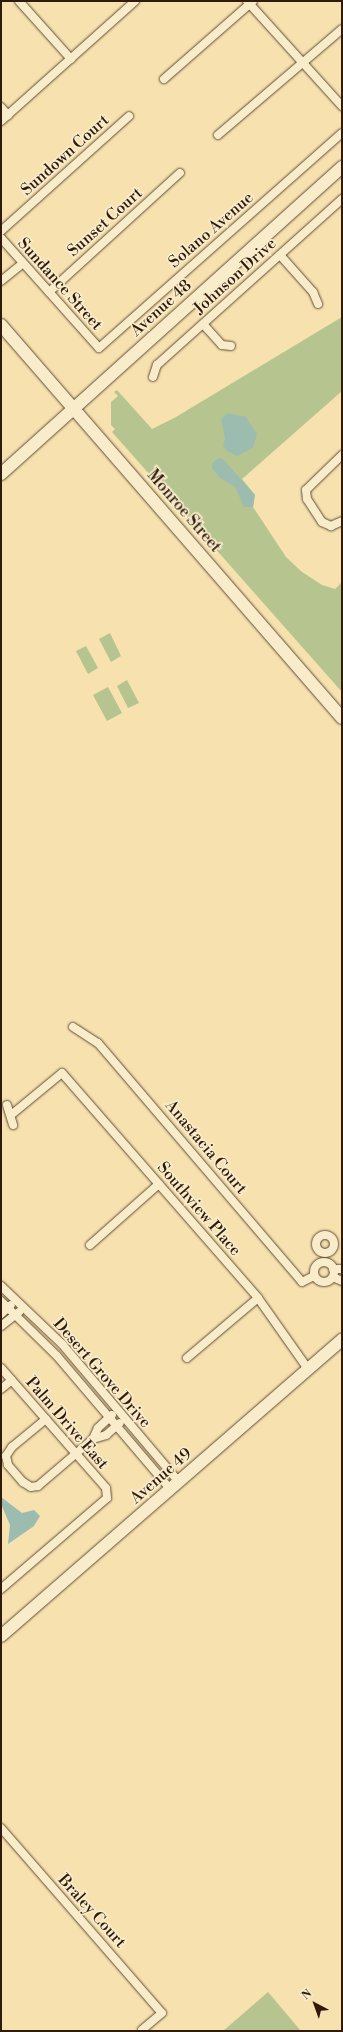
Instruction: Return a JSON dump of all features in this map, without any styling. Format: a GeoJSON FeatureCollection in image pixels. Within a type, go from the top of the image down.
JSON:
{"type":"FeatureCollection","features":[{"type":"Feature","properties":{"kind":"main road","name":"Avenue 48"},"geometry":{"type":"LineString","coordinates":[[1,474],[342,167]]}},
{"type":"Feature","properties":{"kind":"main road","name":"Monroe Street"},"geometry":{"type":"LineString","coordinates":[[1,325],[342,718]]}},
{"type":"Feature","properties":{"kind":"main road","name":"Avenue 49"},"geometry":{"type":"LineString","coordinates":[[1,1636],[342,1340]]}},
{"type":"Feature","properties":{"kind":"street"},"geometry":{"type":"LineString","coordinates":[[19,1],[71,59]]}},
{"type":"Feature","properties":{"kind":"street"},"geometry":{"type":"LineString","coordinates":[[1,121],[132,2]]}},
{"type":"Feature","properties":{"kind":"street"},"geometry":{"type":"LineString","coordinates":[[164,79],[250,2],[342,106]]}},
{"type":"Feature","properties":{"kind":"street"},"geometry":{"type":"LineString","coordinates":[[218,135],[304,64],[342,29]]}},
{"type":"Feature","properties":{"kind":"street"},"geometry":{"type":"LineString","coordinates":[[1,107],[8,115]]}},
{"type":"Feature","properties":{"kind":"street","name":"Sundown Court"},"geometry":{"type":"LineString","coordinates":[[1,231],[129,116]]}},
{"type":"Feature","properties":{"kind":"street","name":"Solano Avenue"},"geometry":{"type":"LineString","coordinates":[[99,348],[342,134]]}},
{"type":"Feature","properties":{"kind":"street","name":"Sunset Court"},"geometry":{"type":"LineString","coordinates":[[49,292],[180,173]]}},
{"type":"Feature","properties":{"kind":"street","name":"Johnson Drive"},"geometry":{"type":"LineString","coordinates":[[153,377],[158,365],[342,199]]}},
{"type":"Feature","properties":{"kind":"street","name":"Sundance Street"},"geometry":{"type":"LineString","coordinates":[[1,238],[99,348]]}},
{"type":"Feature","properties":{"kind":"street"},"geometry":{"type":"LineString","coordinates":[[280,255],[313,292],[318,304]]}},
{"type":"Feature","properties":{"kind":"street"},"geometry":{"type":"LineString","coordinates":[[1,281],[23,263]]}},
{"type":"Feature","properties":{"kind":"street"},"geometry":{"type":"LineString","coordinates":[[203,324],[222,345],[231,346]]}},
{"type":"Feature","properties":{"kind":"street"},"geometry":{"type":"LineString","coordinates":[[342,456],[306,490],[307,499],[322,522],[332,526],[342,521]]}},
{"type":"Feature","properties":{"kind":"street","name":"Anastacia Court"},"geometry":{"type":"LineString","coordinates":[[73,1027],[98,1043],[302,1282],[314,1276],[323,1283],[333,1273]]}},
{"type":"Feature","properties":{"kind":"street","name":"Southview Place"},"geometry":{"type":"LineString","coordinates":[[11,1115],[62,1072],[258,1298],[308,1369]]}},
{"type":"Feature","properties":{"kind":"street"},"geometry":{"type":"LineString","coordinates":[[7,1104],[13,1126]]}},
{"type":"Feature","properties":{"kind":"street"},"geometry":{"type":"LineString","coordinates":[[90,1244],[159,1184]]}},
{"type":"Feature","properties":{"kind":"street"},"geometry":{"type":"LineString","coordinates":[[324,1253],[324,1262],[342,1281]]}},
{"type":"Feature","properties":{"kind":"street"},"geometry":{"type":"LineString","coordinates":[[314,1276],[317,1265],[324,1262]]}},
{"type":"Feature","properties":{"kind":"street"},"geometry":{"type":"LineString","coordinates":[[333,1273],[342,1269]]}},
{"type":"Feature","properties":{"kind":"street","name":"Desert Grove Drive"},"geometry":{"type":"LineString","coordinates":[[1,1286],[62,1344],[117,1411],[174,1486]]}},
{"type":"Feature","properties":{"kind":"street"},"geometry":{"type":"LineString","coordinates":[[187,1358],[258,1298]]}},
{"type":"Feature","properties":{"kind":"street","name":"Desert Grove Drive"},"geometry":{"type":"LineString","coordinates":[[1,1301],[57,1356],[116,1426],[174,1486]]}},
{"type":"Feature","properties":{"kind":"street"},"geometry":{"type":"LineString","coordinates":[[1,1314],[16,1301]]}},
{"type":"Feature","properties":{"kind":"street"},"geometry":{"type":"LineString","coordinates":[[1,1326],[23,1308]]}},
{"type":"Feature","properties":{"kind":"street","name":"Palm Drive East"},"geometry":{"type":"LineString","coordinates":[[1,1368],[106,1488],[107,1498],[1,1589]]}},
{"type":"Feature","properties":{"kind":"street"},"geometry":{"type":"LineString","coordinates":[[1,1389],[12,1380]]}},
{"type":"Feature","properties":{"kind":"street"},"geometry":{"type":"LineString","coordinates":[[46,1419],[8,1452],[8,1464],[23,1482],[31,1488],[38,1486],[93,1439],[98,1428],[117,1411]]}},
{"type":"Feature","properties":{"kind":"street"},"geometry":{"type":"LineString","coordinates":[[93,1439],[106,1435],[124,1420]]}},
{"type":"Feature","properties":{"kind":"street","name":"Braley Court"},"geometry":{"type":"LineString","coordinates":[[1,1828],[162,2013],[142,2030]]}},
{"type":"Feature","properties":{"kind":"green space"},"geometry":{"type":"Polygon","coordinates":[[[342,317],[342,391],[242,479],[255,495],[253,507],[286,557],[302,572],[322,585],[335,589],[342,582],[342,692],[112,432],[115,429],[111,425],[111,402],[118,396],[114,392],[117,390],[152,429],[176,417],[342,317]]]}},
{"type":"Feature","properties":{"kind":"green space"},"geometry":{"type":"Polygon","coordinates":[[[110,633],[121,656],[111,662],[99,639],[110,633]]]}},
{"type":"Feature","properties":{"kind":"green space"},"geometry":{"type":"Polygon","coordinates":[[[86,646],[98,668],[88,674],[76,651],[86,646]]]}},
{"type":"Feature","properties":{"kind":"green space"},"geometry":{"type":"Polygon","coordinates":[[[127,680],[139,703],[128,708],[117,686],[127,680]]]}},
{"type":"Feature","properties":{"kind":"green space"},"geometry":{"type":"Polygon","coordinates":[[[108,687],[122,713],[107,721],[93,695],[108,687]]]}},
{"type":"Feature","properties":{"kind":"green space"},"geometry":{"type":"Polygon","coordinates":[[[268,1992],[301,2031],[223,2031],[268,1992]]]}},
{"type":"Feature","properties":{"kind":"shaded area"},"geometry":{"type":"Polygon","coordinates":[[[227,413],[246,417],[257,434],[253,448],[237,456],[227,451],[223,446],[225,439],[221,419],[227,413]]]}},
{"type":"Feature","properties":{"kind":"shaded area"},"geometry":{"type":"Polygon","coordinates":[[[219,458],[223,459],[255,495],[253,507],[244,507],[235,487],[220,478],[212,468],[212,463],[219,458]]]}},
{"type":"Feature","properties":{"kind":"shaded area"},"geometry":{"type":"Polygon","coordinates":[[[1,1497],[22,1513],[34,1510],[40,1516],[34,1526],[8,1544],[10,1525],[1,1504],[1,1497]]]}}]}
